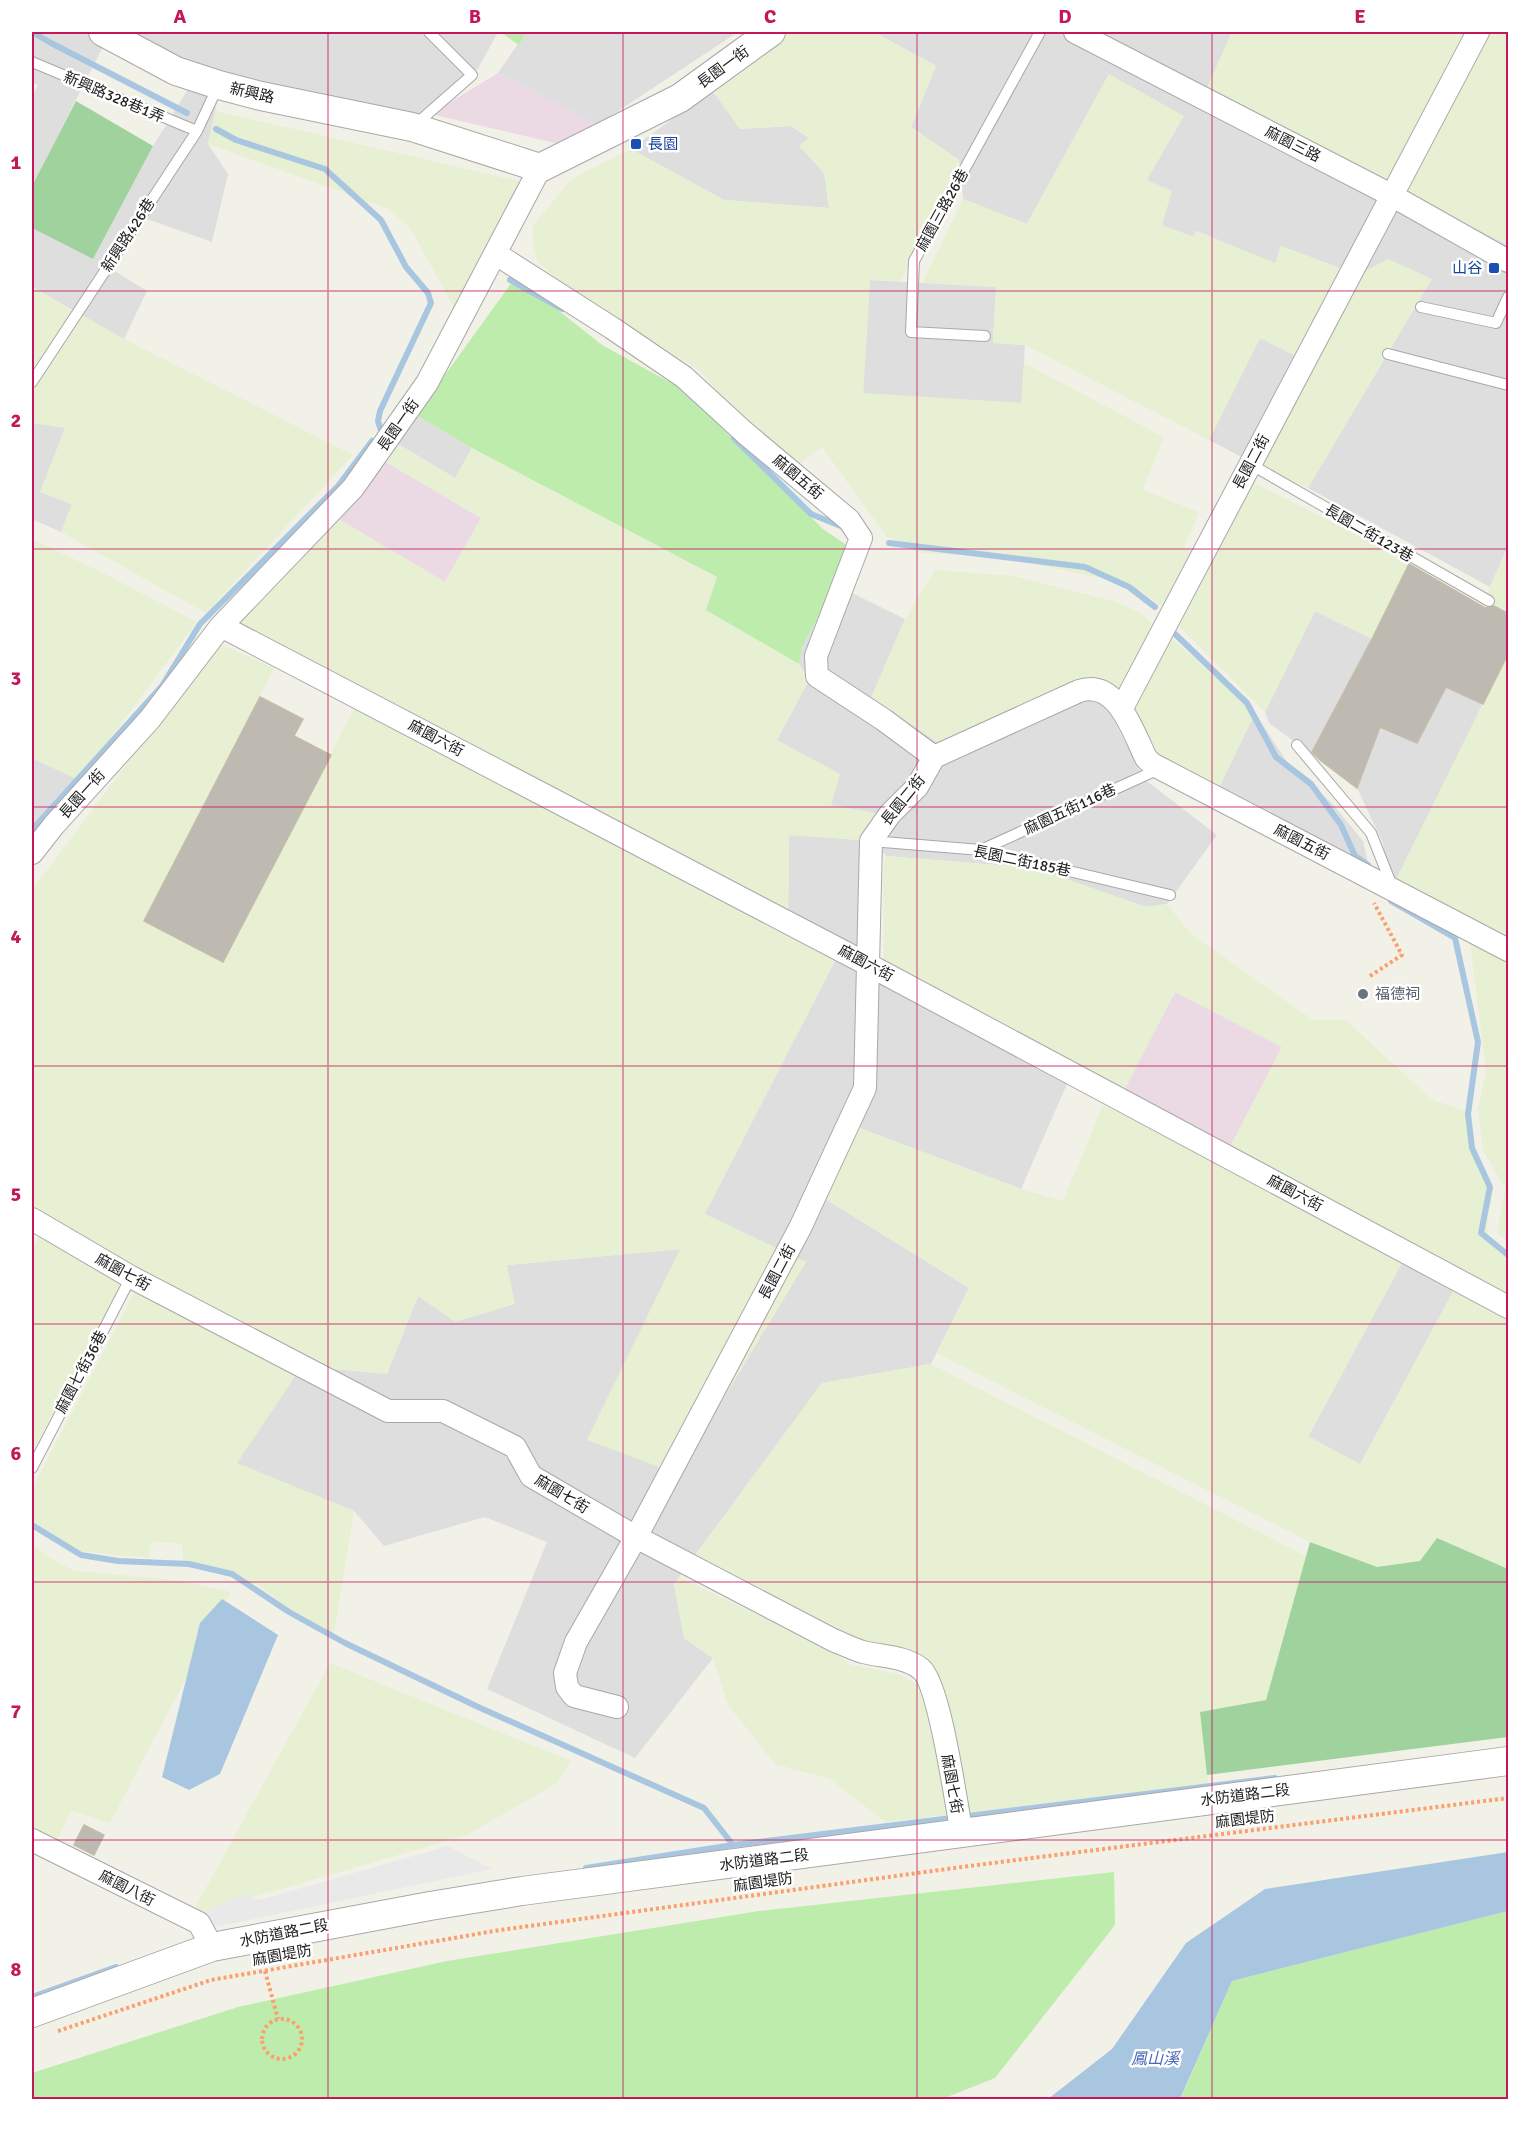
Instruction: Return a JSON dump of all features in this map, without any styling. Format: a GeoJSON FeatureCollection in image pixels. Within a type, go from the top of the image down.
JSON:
{"type":"FeatureCollection","features":[{"type":"Feature","properties":{"kind":"street","name":"新興路"},"geometry":{"type":"LineString","coordinates":[[102,32],[176,70],[219,85],[261,96],[412,127],[540,168]]}},
{"type":"Feature","properties":{"kind":"street","name":"長園一街"},"geometry":{"type":"LineString","coordinates":[[32,853],[54,825],[150,719],[221,626],[353,488],[427,383],[540,168],[680,98],[771,32]]}},
{"type":"Feature","properties":{"kind":"street","name":"麻園三路"},"geometry":{"type":"LineString","coordinates":[[1075,32],[1391,195],[1509,261]]}},
{"type":"Feature","properties":{"kind":"street","name":"長園二街"},"geometry":{"type":"LineString","coordinates":[[1122,708],[1478,32]]}},
{"type":"Feature","properties":{"kind":"street","name":"麻園五街"},"geometry":{"type":"LineString","coordinates":[[496,254],[684,377],[745,433],[849,520],[861,538],[816,656],[817,676],[884,720],[934,757]]}},
{"type":"Feature","properties":{"kind":"street","name":"麻園六街"},"geometry":{"type":"LineString","coordinates":[[221,626],[867,964],[1509,1307]]}},
{"type":"Feature","properties":{"kind":"street"},"geometry":{"type":"LineString","coordinates":[[934,757],[1090,687],[1100,689],[1122,708]]}},
{"type":"Feature","properties":{"kind":"street","name":"麻園五街"},"geometry":{"type":"LineString","coordinates":[[1122,708],[1146,758],[1159,769],[1509,950]]}},
{"type":"Feature","properties":{"kind":"street","name":"長園二街"},"geometry":{"type":"LineString","coordinates":[[617,1707],[574,1696],[567,1687],[565,1672],[576,1642],[636,1537],[800,1228],[865,1088],[871,841],[890,814],[917,787],[934,757]]}},
{"type":"Feature","properties":{"kind":"street","name":"麻園七街"},"geometry":{"type":"LineString","coordinates":[[32,1219],[131,1277],[388,1411],[443,1411],[515,1447],[531,1476],[636,1537],[833,1640],[862,1652],[908,1661],[923,1670],[941,1720],[959,1821]]}},
{"type":"Feature","properties":{"kind":"street","name":"水防道路二段"},"geometry":{"type":"LineString","coordinates":[[32,2013],[206,1935],[430,1906],[959,1821],[1509,1761]]}},
{"type":"Feature","properties":{"kind":"street","name":"麻園八街"},"geometry":{"type":"LineString","coordinates":[[32,1840],[206,1935]]}},
{"type":"Feature","properties":{"kind":"lane"},"geometry":{"type":"LineString","coordinates":[[412,127],[472,75],[429,32]]}},
{"type":"Feature","properties":{"kind":"lane","name":"麻園三路26巷"},"geometry":{"type":"LineString","coordinates":[[985,336],[911,332],[914,261],[1040,32]]}},
{"type":"Feature","properties":{"kind":"lane","name":"新興路328巷1弄"},"geometry":{"type":"LineString","coordinates":[[32,62],[197,131]]}},
{"type":"Feature","properties":{"kind":"lane","name":"新興路426巷"},"geometry":{"type":"LineString","coordinates":[[32,382],[197,131],[219,85]]}},
{"type":"Feature","properties":{"kind":"lane"},"geometry":{"type":"LineString","coordinates":[[1421,306],[1496,323],[1509,297]]}},
{"type":"Feature","properties":{"kind":"lane"},"geometry":{"type":"LineString","coordinates":[[1388,354],[1509,385]]}},
{"type":"Feature","properties":{"kind":"lane","name":"長園二街123巷"},"geometry":{"type":"LineString","coordinates":[[1250,464],[1489,602]]}},
{"type":"Feature","properties":{"kind":"lane"},"geometry":{"type":"LineString","coordinates":[[1297,745],[1371,833],[1393,889]]}},
{"type":"Feature","properties":{"kind":"lane","name":"麻園五街116巷"},"geometry":{"type":"LineString","coordinates":[[981,850],[1159,769]]}},
{"type":"Feature","properties":{"kind":"lane","name":"長園二街185巷"},"geometry":{"type":"LineString","coordinates":[[871,841],[981,850],[1170,895]]}},
{"type":"Feature","properties":{"kind":"lane","name":"麻園七街36巷"},"geometry":{"type":"LineString","coordinates":[[32,1468],[131,1277]]}},
{"type":"Feature","properties":{"kind":"path"},"geometry":{"type":"LineString","coordinates":[[1370,976],[1402,955],[1374,902]]}},
{"type":"Feature","properties":{"kind":"path","name":"麻園堤防"},"geometry":{"type":"LineString","coordinates":[[54,2032],[211,1980],[512,1928],[996,1863],[1509,1798]]}},
{"type":"Feature","properties":{"kind":"path"},"geometry":{"type":"LineString","coordinates":[[265,1971],[278,2019]]}},
{"type":"Feature","properties":{"kind":"path"},"geometry":{"type":"LineString","coordinates":[[278,2019],[296,2024],[302,2034],[301,2048],[297,2054],[284,2060],[270,2056],[262,2045],[267,2025],[278,2019]]}},
{"type":"Feature","properties":{"kind":"shaded area"},"geometry":{"type":"Polygon","coordinates":[[[32,32],[498,32],[478,69],[410,121],[221,85],[208,144],[228,174],[212,242],[138,216],[111,269],[147,291],[124,339],[32,287],[32,228],[93,259],[153,146],[196,76],[110,33],[33,184],[32,97],[38,85],[32,82],[32,32]]]}},
{"type":"Feature","properties":{"kind":"shaded area"},"geometry":{"type":"Polygon","coordinates":[[[526,32],[738,32],[597,125],[498,73],[526,32]]]}},
{"type":"Feature","properties":{"kind":"shaded area"},"geometry":{"type":"Polygon","coordinates":[[[874,32],[1232,32],[1206,90],[1508,245],[1508,546],[1490,587],[1308,488],[1431,279],[1358,275],[1281,246],[1275,264],[1197,231],[1194,237],[1161,225],[1109,74],[1027,224],[963,199],[959,160],[911,127],[936,66],[874,32]]]}},
{"type":"Feature","properties":{"kind":"shaded area"},"geometry":{"type":"Polygon","coordinates":[[[498,73],[597,125],[563,145],[431,114],[498,73]]]}},
{"type":"Feature","properties":{"kind":"shaded area"},"geometry":{"type":"Polygon","coordinates":[[[712,90],[740,129],[791,126],[809,138],[800,146],[824,173],[829,208],[724,200],[631,149],[712,90]]]}},
{"type":"Feature","properties":{"kind":"shaded area"},"geometry":{"type":"Polygon","coordinates":[[[870,280],[996,287],[993,343],[1025,345],[1022,403],[863,394],[870,280]]]}},
{"type":"Feature","properties":{"kind":"shaded area"},"geometry":{"type":"Polygon","coordinates":[[[1260,338],[1304,360],[1253,463],[1209,440],[1260,338]]]}},
{"type":"Feature","properties":{"kind":"shaded area"},"geometry":{"type":"Polygon","coordinates":[[[416,415],[472,448],[455,478],[398,444],[416,415]]]}},
{"type":"Feature","properties":{"kind":"shaded area"},"geometry":{"type":"Polygon","coordinates":[[[32,423],[66,427],[40,492],[72,504],[61,532],[32,519],[32,423]]]}},
{"type":"Feature","properties":{"kind":"shaded area"},"geometry":{"type":"Polygon","coordinates":[[[381,459],[481,518],[445,582],[328,513],[381,459]]]}},
{"type":"Feature","properties":{"kind":"shaded area"},"geometry":{"type":"Polygon","coordinates":[[[836,585],[905,619],[871,698],[1084,697],[1108,708],[1144,779],[1217,835],[1167,904],[1146,907],[1034,868],[886,856],[875,842],[831,805],[777,740],[809,680],[799,664],[802,647],[836,585]]]}},
{"type":"Feature","properties":{"kind":"shaded area"},"geometry":{"type":"Polygon","coordinates":[[[1315,611],[1372,639],[1311,754],[1269,723],[1265,712],[1315,611]]]}},
{"type":"Feature","properties":{"kind":"shaded area"},"geometry":{"type":"Polygon","coordinates":[[[1446,687],[1483,704],[1395,882],[1386,868],[1383,843],[1357,788],[1380,727],[1417,743],[1446,687]]]}},
{"type":"Feature","properties":{"kind":"shaded area"},"geometry":{"type":"Polygon","coordinates":[[[1255,713],[1291,768],[1331,802],[1363,841],[1368,863],[1356,869],[1216,794],[1255,713]]]}},
{"type":"Feature","properties":{"kind":"shaded area"},"geometry":{"type":"Polygon","coordinates":[[[32,758],[79,780],[32,834],[32,758]]]}},
{"type":"Feature","properties":{"kind":"shaded area"},"geometry":{"type":"Polygon","coordinates":[[[789,835],[861,840],[864,956],[788,924],[789,835]]]}},
{"type":"Feature","properties":{"kind":"shaded area"},"geometry":{"type":"Polygon","coordinates":[[[836,959],[1067,1084],[1021,1189],[854,1126],[819,1195],[969,1288],[931,1364],[822,1383],[674,1584],[684,1638],[713,1658],[635,1758],[487,1689],[547,1542],[485,1517],[384,1546],[354,1511],[236,1463],[302,1366],[387,1374],[418,1296],[507,1265],[681,1249],[587,1440],[806,1263],[704,1214],[836,959]]]}},
{"type":"Feature","properties":{"kind":"shaded area"},"geometry":{"type":"Polygon","coordinates":[[[1175,992],[1282,1047],[1229,1149],[1122,1094],[1175,992]]]}},
{"type":"Feature","properties":{"kind":"shaded area"},"geometry":{"type":"Polygon","coordinates":[[[1404,1259],[1456,1286],[1360,1465],[1308,1437],[1404,1259]]]}},
{"type":"Feature","properties":{"kind":"shaded area"},"geometry":{"type":"Polygon","coordinates":[[[448,1846],[492,1869],[206,1929],[195,1916],[244,1894],[260,1900],[448,1846]]]}},
{"type":"Feature","properties":{"kind":"green space"},"geometry":{"type":"Polygon","coordinates":[[[500,32],[526,32],[519,45],[500,32]]]}},
{"type":"Feature","properties":{"kind":"green space"},"geometry":{"type":"Polygon","coordinates":[[[790,32],[874,32],[936,66],[911,127],[959,160],[901,281],[870,280],[863,393],[1021,403],[1024,363],[1164,437],[1143,490],[1199,512],[1184,547],[1200,553],[1168,610],[1129,584],[1001,557],[919,553],[886,536],[822,447],[788,472],[699,370],[564,287],[537,260],[532,227],[571,179],[631,149],[724,200],[829,208],[824,173],[799,146],[809,137],[791,126],[740,129],[712,90],[790,32]]]}},
{"type":"Feature","properties":{"kind":"green space"},"geometry":{"type":"Polygon","coordinates":[[[1232,32],[1469,32],[1387,182],[1206,90],[1232,32]]]}},
{"type":"Feature","properties":{"kind":"green space"},"geometry":{"type":"Polygon","coordinates":[[[1488,32],[1508,32],[1508,245],[1403,191],[1488,32]]]}},
{"type":"Feature","properties":{"kind":"green space"},"geometry":{"type":"Polygon","coordinates":[[[1109,74],[1184,116],[1147,180],[1172,191],[1162,225],[1193,237],[1196,231],[1275,263],[1281,246],[1358,275],[1388,259],[1432,279],[1308,488],[1253,463],[1304,360],[1260,338],[1209,440],[1025,345],[993,343],[996,287],[922,283],[963,199],[1027,224],[1109,74]]]}},
{"type":"Feature","properties":{"kind":"green space"},"geometry":{"type":"Polygon","coordinates":[[[76,101],[153,146],[93,259],[32,228],[33,184],[76,101]]]}},
{"type":"Feature","properties":{"kind":"green space"},"geometry":{"type":"Polygon","coordinates":[[[216,111],[532,184],[459,316],[410,228],[388,209],[208,144],[216,111]]]}},
{"type":"Feature","properties":{"kind":"green space"},"geometry":{"type":"Polygon","coordinates":[[[520,280],[602,345],[684,390],[823,529],[854,550],[802,647],[799,664],[706,610],[717,577],[472,448],[416,415],[510,285],[520,280]]]}},
{"type":"Feature","properties":{"kind":"green space"},"geometry":{"type":"Polygon","coordinates":[[[32,287],[124,339],[353,455],[206,613],[61,532],[72,504],[40,492],[65,428],[32,423],[32,287]]]}},
{"type":"Feature","properties":{"kind":"green space"},"geometry":{"type":"Polygon","coordinates":[[[398,444],[455,478],[472,448],[717,577],[706,610],[799,664],[809,680],[777,740],[840,774],[831,805],[892,816],[861,840],[789,835],[788,924],[234,626],[328,513],[445,582],[481,518],[381,459],[398,444]]]}},
{"type":"Feature","properties":{"kind":"green space"},"geometry":{"type":"Polygon","coordinates":[[[1251,481],[1410,562],[1372,639],[1315,611],[1265,712],[1173,620],[1251,481]]]}},
{"type":"Feature","properties":{"kind":"green space"},"geometry":{"type":"Polygon","coordinates":[[[32,539],[197,622],[79,780],[32,758],[32,539]]]}},
{"type":"Feature","properties":{"kind":"green space"},"geometry":{"type":"Polygon","coordinates":[[[1508,546],[1508,614],[1484,601],[1508,546]]]}},
{"type":"Feature","properties":{"kind":"green space"},"geometry":{"type":"Polygon","coordinates":[[[935,570],[1014,576],[1117,602],[1141,613],[1157,629],[1125,695],[1093,686],[951,751],[871,699],[905,619],[935,570]]]}},
{"type":"Feature","properties":{"kind":"green space"},"geometry":{"type":"Polygon","coordinates":[[[1168,635],[1255,713],[1216,794],[1157,762],[1130,711],[1168,635]]]}},
{"type":"Feature","properties":{"kind":"green space"},"geometry":{"type":"Polygon","coordinates":[[[218,643],[274,668],[144,921],[223,962],[354,709],[836,959],[705,1214],[806,1262],[678,1474],[587,1440],[680,1249],[507,1265],[515,1304],[455,1322],[418,1296],[387,1374],[302,1366],[237,1463],[354,1511],[333,1641],[258,1585],[183,1563],[182,1544],[152,1541],[148,1558],[75,1551],[51,1541],[32,1523],[32,1489],[143,1276],[32,1213],[32,890],[218,643]]]}},
{"type":"Feature","properties":{"kind":"green space"},"geometry":{"type":"Polygon","coordinates":[[[1508,652],[1508,947],[1395,882],[1508,652]]]}},
{"type":"Feature","properties":{"kind":"green space"},"geometry":{"type":"Polygon","coordinates":[[[886,856],[1034,868],[1146,907],[1167,904],[1191,934],[1313,1020],[1346,1020],[1431,1099],[1470,1113],[1473,1153],[1493,1188],[1487,1228],[1490,1241],[1508,1256],[1508,1300],[1229,1149],[1282,1047],[1175,992],[1122,1094],[884,973],[883,872],[886,856]]]}},
{"type":"Feature","properties":{"kind":"green space"},"geometry":{"type":"Polygon","coordinates":[[[1470,943],[1508,963],[1508,1242],[1497,1233],[1505,1188],[1483,1150],[1478,1109],[1486,1071],[1470,943]]]}},
{"type":"Feature","properties":{"kind":"green space"},"geometry":{"type":"Polygon","coordinates":[[[1103,1105],[1404,1259],[1308,1436],[1360,1464],[1456,1286],[1508,1315],[1508,1569],[1438,1538],[1420,1561],[1377,1567],[1310,1542],[936,1353],[969,1288],[819,1195],[853,1126],[1021,1189],[1063,1201],[1103,1105]]]}},
{"type":"Feature","properties":{"kind":"green space"},"geometry":{"type":"Polygon","coordinates":[[[40,1233],[123,1280],[32,1452],[32,1251],[40,1233]]]}},
{"type":"Feature","properties":{"kind":"green space"},"geometry":{"type":"Polygon","coordinates":[[[931,1364],[1306,1556],[1266,1700],[1200,1712],[1209,1786],[962,1813],[928,1675],[837,1640],[689,1563],[822,1383],[931,1364]]]}},
{"type":"Feature","properties":{"kind":"green space"},"geometry":{"type":"Polygon","coordinates":[[[1437,1538],[1508,1569],[1508,1737],[1207,1775],[1200,1712],[1266,1700],[1310,1542],[1377,1567],[1420,1561],[1437,1538]]]}},
{"type":"Feature","properties":{"kind":"green space"},"geometry":{"type":"Polygon","coordinates":[[[32,1544],[50,1558],[75,1571],[177,1580],[231,1592],[110,1823],[71,1811],[55,1845],[32,1834],[32,1544]]]}},
{"type":"Feature","properties":{"kind":"green space"},"geometry":{"type":"Polygon","coordinates":[[[679,1577],[825,1647],[851,1665],[899,1674],[920,1686],[933,1729],[947,1815],[885,1822],[830,1779],[775,1764],[728,1705],[713,1658],[684,1638],[674,1585],[679,1577]]]}},
{"type":"Feature","properties":{"kind":"green space"},"geometry":{"type":"Polygon","coordinates":[[[330,1663],[571,1761],[557,1783],[467,1835],[191,1915],[330,1663]]]}},
{"type":"Feature","properties":{"kind":"green space"},"geometry":{"type":"Polygon","coordinates":[[[1114,1872],[1115,1925],[995,2078],[942,2099],[32,2099],[32,2073],[238,2007],[447,1961],[759,1911],[1114,1872]]]}},
{"type":"Feature","properties":{"kind":"green space"},"geometry":{"type":"Polygon","coordinates":[[[1508,1911],[1508,2099],[1180,2100],[1232,1981],[1508,1911]]]}},
{"type":"Feature","properties":{"kind":"water"},"geometry":{"type":"Polygon","coordinates":[[[222,1599],[278,1635],[220,1774],[189,1790],[162,1777],[200,1623],[222,1599]]]}},
{"type":"Feature","properties":{"kind":"water","name":"鳳山溪"},"geometry":{"type":"Polygon","coordinates":[[[1508,1852],[1508,1911],[1232,1981],[1180,2099],[1048,2099],[1112,2049],[1186,1943],[1265,1889],[1508,1852]]]}},
{"type":"Feature","properties":{"kind":"building"},"geometry":{"type":"Polygon","coordinates":[[[1409,564],[1485,608],[1494,606],[1509,614],[1509,652],[1483,704],[1446,687],[1417,743],[1380,727],[1357,788],[1312,752],[1409,564]]]}},
{"type":"Feature","properties":{"kind":"building"},"geometry":{"type":"Polygon","coordinates":[[[260,697],[303,719],[294,736],[331,755],[223,962],[144,921],[260,697]]]}},
{"type":"Feature","properties":{"kind":"building"},"geometry":{"type":"Polygon","coordinates":[[[84,1825],[104,1835],[94,1855],[74,1845],[84,1825]]]}},
{"type":"Feature","properties":{"kind":"waterway"},"geometry":{"type":"LineString","coordinates":[[32,32],[187,113]]}},
{"type":"Feature","properties":{"kind":"waterway"},"geometry":{"type":"LineString","coordinates":[[216,129],[236,140],[325,169],[381,220],[406,267],[428,293],[431,303],[380,411],[378,421],[381,431]]}},
{"type":"Feature","properties":{"kind":"waterway"},"geometry":{"type":"LineString","coordinates":[[510,280],[562,309]]}},
{"type":"Feature","properties":{"kind":"waterway"},"geometry":{"type":"LineString","coordinates":[[734,438],[811,514],[843,527]]}},
{"type":"Feature","properties":{"kind":"waterway"},"geometry":{"type":"LineString","coordinates":[[32,830],[162,686],[200,624],[338,486],[372,441]]}},
{"type":"Feature","properties":{"kind":"waterway"},"geometry":{"type":"LineString","coordinates":[[889,543],[1085,567],[1129,587],[1155,607]]}},
{"type":"Feature","properties":{"kind":"waterway"},"geometry":{"type":"LineString","coordinates":[[1175,634],[1247,703],[1276,757],[1311,784],[1341,825],[1355,856],[1368,865]]}},
{"type":"Feature","properties":{"kind":"waterway"},"geometry":{"type":"LineString","coordinates":[[1391,901],[1455,938],[1478,1042],[1468,1114],[1472,1148],[1490,1187],[1481,1233],[1508,1255]]}},
{"type":"Feature","properties":{"kind":"waterway"},"geometry":{"type":"LineString","coordinates":[[32,1525],[81,1555],[118,1561],[189,1564],[232,1574],[289,1612],[345,1643],[476,1706],[704,1808],[733,1845]]}},
{"type":"Feature","properties":{"kind":"waterway"},"geometry":{"type":"LineString","coordinates":[[586,1868],[733,1845],[1275,1778]]}},
{"type":"Feature","properties":{"kind":"waterway"},"geometry":{"type":"LineString","coordinates":[[32,1997],[116,1967]]}},
{"type":"Feature","properties":{"kind":"place","name":"長園"},"geometry":{"type":"Point","coordinates":[636,144]}},
{"type":"Feature","properties":{"kind":"place","name":"山谷"},"geometry":{"type":"Point","coordinates":[1494,268]}},
{"type":"Feature","properties":{"kind":"place","name":"福德祠"},"geometry":{"type":"Point","coordinates":[1363,994]}}]}
